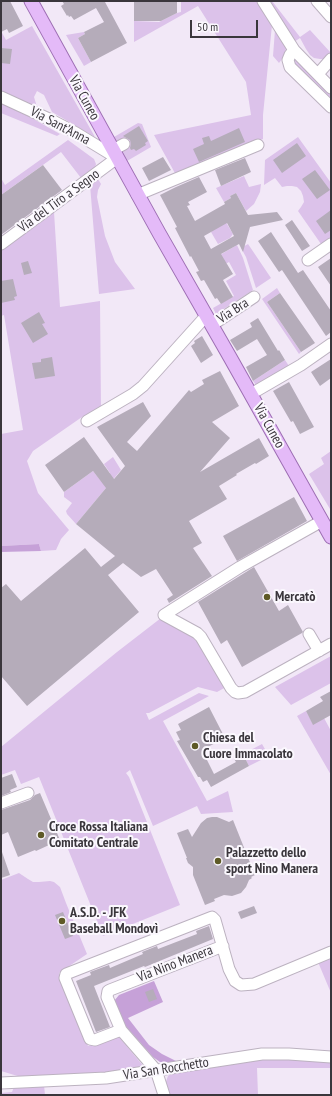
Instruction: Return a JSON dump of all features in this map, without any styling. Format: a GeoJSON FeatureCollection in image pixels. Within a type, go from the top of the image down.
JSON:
{"type":"FeatureCollection","features":[{"type":"Feature","properties":{"kind":"main road","name":"Via Cuneo"},"geometry":{"type":"LineString","coordinates":[[31,1],[137,194],[331,537]]}},
{"type":"Feature","properties":{"kind":"street"},"geometry":{"type":"LineString","coordinates":[[263,1],[294,50],[331,88]]}},
{"type":"Feature","properties":{"kind":"street"},"geometry":{"type":"LineString","coordinates":[[317,1],[331,17]]}},
{"type":"Feature","properties":{"kind":"street"},"geometry":{"type":"LineString","coordinates":[[294,50],[288,60],[290,67],[331,107]]}},
{"type":"Feature","properties":{"kind":"street"},"geometry":{"type":"LineString","coordinates":[[318,74],[331,59]]}},
{"type":"Feature","properties":{"kind":"street","name":"Via Sant'Anna"},"geometry":{"type":"LineString","coordinates":[[1,97],[29,109],[115,154]]}},
{"type":"Feature","properties":{"kind":"street","name":"Via del Tiro a Segno"},"geometry":{"type":"LineString","coordinates":[[1,244],[115,154],[124,144]]}},
{"type":"Feature","properties":{"kind":"street"},"geometry":{"type":"LineString","coordinates":[[137,194],[258,145]]}},
{"type":"Feature","properties":{"kind":"street"},"geometry":{"type":"LineString","coordinates":[[308,260],[331,244]]}},
{"type":"Feature","properties":{"kind":"street","name":"Via Bra"},"geometry":{"type":"LineString","coordinates":[[209,320],[254,297]]}},
{"type":"Feature","properties":{"kind":"street"},"geometry":{"type":"LineString","coordinates":[[87,420],[133,394],[143,386],[209,320]]}},
{"type":"Feature","properties":{"kind":"street"},"geometry":{"type":"LineString","coordinates":[[251,394],[300,365],[331,344]]}},
{"type":"Feature","properties":{"kind":"street"},"geometry":{"type":"LineString","coordinates":[[322,521],[240,567],[164,615],[199,635],[233,690],[238,693],[245,692],[331,644]]}},
{"type":"Feature","properties":{"kind":"street"},"geometry":{"type":"LineString","coordinates":[[309,634],[319,651]]}},
{"type":"Feature","properties":{"kind":"street"},"geometry":{"type":"LineString","coordinates":[[1,803],[28,793]]}},
{"type":"Feature","properties":{"kind":"street"},"geometry":{"type":"LineString","coordinates":[[120,1030],[95,1040],[90,1039],[66,978],[66,974],[210,917],[214,918],[222,946]]}},
{"type":"Feature","properties":{"kind":"street","name":"Via Nino Manera"},"geometry":{"type":"LineString","coordinates":[[156,1070],[120,1030],[107,997],[108,991],[222,946],[232,976],[238,984],[245,985],[254,984],[331,952]]}},
{"type":"Feature","properties":{"kind":"street","name":"Via San Rocchetto"},"geometry":{"type":"LineString","coordinates":[[1,1083],[106,1078],[262,1054],[331,1056]]}},
{"type":"Feature","properties":{"kind":"street"},"geometry":{"type":"LineString","coordinates":[[156,1070],[164,1095]]}},
{"type":"Feature","properties":{"kind":"shaded area"},"geometry":{"type":"Polygon","coordinates":[[[181,1],[257,1],[272,25],[263,115],[263,139],[176,175],[154,135],[251,115],[246,82],[198,6],[134,42],[134,21],[159,22],[181,12],[181,1]]]}},
{"type":"Feature","properties":{"kind":"shaded area"},"geometry":{"type":"Polygon","coordinates":[[[268,1],[272,1],[300,37],[310,30],[331,53],[329,57],[325,59],[314,58],[310,55],[300,38],[294,42],[268,1]]]}},
{"type":"Feature","properties":{"kind":"shaded area"},"geometry":{"type":"Polygon","coordinates":[[[32,26],[95,137],[52,112],[44,95],[37,91],[34,97],[37,107],[1,91],[1,31],[6,40],[32,26]]]}},
{"type":"Feature","properties":{"kind":"shaded area"},"geometry":{"type":"Polygon","coordinates":[[[275,30],[286,48],[285,55],[279,63],[273,56],[275,30]]]}},
{"type":"Feature","properties":{"kind":"shaded area"},"geometry":{"type":"Polygon","coordinates":[[[84,32],[85,34],[78,38],[91,62],[84,66],[66,35],[84,32]]]}},
{"type":"Feature","properties":{"kind":"shaded area"},"geometry":{"type":"Polygon","coordinates":[[[294,58],[331,95],[331,100],[292,62],[294,58]]]}},
{"type":"Feature","properties":{"kind":"shaded area"},"geometry":{"type":"Polygon","coordinates":[[[1,103],[60,134],[57,136],[1,113],[1,103]]]}},
{"type":"Feature","properties":{"kind":"shaded area"},"geometry":{"type":"Polygon","coordinates":[[[138,123],[142,124],[151,147],[127,161],[114,137],[138,123]]]}},
{"type":"Feature","properties":{"kind":"shaded area"},"geometry":{"type":"Polygon","coordinates":[[[298,137],[331,183],[331,237],[321,244],[298,211],[304,202],[301,191],[297,187],[282,187],[275,178],[264,185],[265,160],[298,137]]]}},
{"type":"Feature","properties":{"kind":"shaded area"},"geometry":{"type":"Polygon","coordinates":[[[68,140],[94,159],[96,164],[95,168],[81,178],[61,152],[1,195],[1,178],[5,185],[68,140]]]}},
{"type":"Feature","properties":{"kind":"shaded area"},"geometry":{"type":"Polygon","coordinates":[[[244,176],[249,187],[261,184],[260,192],[254,204],[246,211],[236,193],[224,202],[216,188],[244,176]]]}},
{"type":"Feature","properties":{"kind":"shaded area"},"geometry":{"type":"Polygon","coordinates":[[[98,179],[101,184],[97,197],[105,236],[115,262],[135,289],[99,294],[90,185],[98,179]]]}},
{"type":"Feature","properties":{"kind":"shaded area"},"geometry":{"type":"Polygon","coordinates":[[[54,212],[60,307],[100,301],[101,409],[82,417],[33,451],[27,461],[38,493],[69,530],[61,539],[56,550],[41,551],[39,544],[1,546],[1,434],[23,430],[4,315],[1,316],[1,250],[54,212]]]}},
{"type":"Feature","properties":{"kind":"shaded area"},"geometry":{"type":"Polygon","coordinates":[[[225,217],[233,234],[230,238],[218,244],[211,232],[225,217]]]}},
{"type":"Feature","properties":{"kind":"shaded area"},"geometry":{"type":"Polygon","coordinates":[[[248,244],[271,278],[256,288],[246,257],[241,248],[248,244]]]}},
{"type":"Feature","properties":{"kind":"shaded area"},"geometry":{"type":"Polygon","coordinates":[[[237,245],[243,258],[253,290],[216,314],[213,308],[234,296],[226,281],[236,275],[229,262],[218,268],[213,259],[237,245]]]}},
{"type":"Feature","properties":{"kind":"shaded area"},"geometry":{"type":"Polygon","coordinates":[[[277,288],[280,293],[267,302],[301,352],[299,354],[262,299],[277,288]]]}},
{"type":"Feature","properties":{"kind":"shaded area"},"geometry":{"type":"Polygon","coordinates":[[[285,360],[289,366],[256,385],[253,381],[285,360]]]}},
{"type":"Feature","properties":{"kind":"shaded area"},"geometry":{"type":"Polygon","coordinates":[[[331,451],[330,509],[309,474],[324,464],[321,458],[331,451]]]}},
{"type":"Feature","properties":{"kind":"shaded area"},"geometry":{"type":"Polygon","coordinates":[[[113,457],[121,470],[76,524],[67,514],[66,511],[72,503],[64,497],[64,492],[93,471],[101,481],[110,473],[104,464],[113,457]]]}},
{"type":"Feature","properties":{"kind":"shaded area"},"geometry":{"type":"Polygon","coordinates":[[[39,544],[41,551],[1,552],[1,546],[39,544]]]}},
{"type":"Feature","properties":{"kind":"shaded area"},"geometry":{"type":"Polygon","coordinates":[[[161,618],[197,638],[226,687],[217,692],[198,687],[149,713],[146,713],[149,720],[199,693],[209,696],[163,721],[207,801],[228,791],[233,812],[201,814],[197,806],[153,826],[130,770],[126,773],[129,777],[180,905],[103,936],[39,777],[21,784],[15,770],[1,775],[1,747],[161,618]]]}},
{"type":"Feature","properties":{"kind":"shaded area"},"geometry":{"type":"Polygon","coordinates":[[[331,656],[331,683],[291,705],[275,687],[331,656]]]}},
{"type":"Feature","properties":{"kind":"shaded area"},"geometry":{"type":"Polygon","coordinates":[[[306,711],[313,724],[324,718],[331,731],[331,775],[297,716],[306,711]]]}},
{"type":"Feature","properties":{"kind":"shaded area"},"geometry":{"type":"Polygon","coordinates":[[[262,744],[269,756],[249,766],[243,754],[262,744]]]}},
{"type":"Feature","properties":{"kind":"shaded area"},"geometry":{"type":"Polygon","coordinates":[[[19,873],[33,882],[50,881],[54,882],[60,887],[87,954],[59,973],[88,1046],[118,1036],[145,1068],[92,1075],[21,1077],[1,1071],[1,880],[19,873]]]}},
{"type":"Feature","properties":{"kind":"shaded area"},"geometry":{"type":"Polygon","coordinates":[[[331,957],[331,993],[318,962],[331,957]]]}},
{"type":"Feature","properties":{"kind":"shaded area"},"geometry":{"type":"Polygon","coordinates":[[[154,981],[163,1002],[128,1018],[149,1045],[178,1062],[164,1063],[153,1057],[122,1022],[114,1001],[119,995],[154,981]]]}},
{"type":"Feature","properties":{"kind":"shaded area"},"geometry":{"type":"Polygon","coordinates":[[[278,1058],[331,1061],[331,1068],[257,1068],[258,1095],[167,1095],[165,1084],[171,1073],[252,1060],[278,1058]]]}},
{"type":"Feature","properties":{"kind":"shaded area"},"geometry":{"type":"Polygon","coordinates":[[[44,1085],[45,1095],[1,1095],[1,1093],[12,1092],[14,1087],[44,1085]]]}},
{"type":"Feature","properties":{"kind":"building"},"geometry":{"type":"Polygon","coordinates":[[[1,1],[10,1],[23,26],[9,33],[7,29],[1,32],[1,1]]]}},
{"type":"Feature","properties":{"kind":"building"},"geometry":{"type":"Polygon","coordinates":[[[62,1],[108,1],[105,2],[127,43],[91,62],[78,38],[85,34],[84,32],[104,22],[96,8],[74,20],[71,16],[67,16],[61,6],[64,4],[62,1]]]}},
{"type":"Feature","properties":{"kind":"building"},"geometry":{"type":"Polygon","coordinates":[[[134,1],[177,1],[177,13],[161,21],[134,21],[134,1]]]}},
{"type":"Feature","properties":{"kind":"building"},"geometry":{"type":"Polygon","coordinates":[[[1,48],[12,49],[10,64],[1,63],[1,48]]]}},
{"type":"Feature","properties":{"kind":"building"},"geometry":{"type":"Polygon","coordinates":[[[139,126],[148,141],[145,143],[146,145],[136,151],[134,149],[131,150],[130,140],[123,136],[139,126]]]}},
{"type":"Feature","properties":{"kind":"building"},"geometry":{"type":"Polygon","coordinates":[[[239,128],[245,142],[199,162],[193,149],[204,144],[202,138],[209,136],[211,141],[239,128]]]}},
{"type":"Feature","properties":{"kind":"building"},"geometry":{"type":"Polygon","coordinates":[[[297,143],[306,156],[282,173],[273,160],[297,143]]]}},
{"type":"Feature","properties":{"kind":"building"},"geometry":{"type":"Polygon","coordinates":[[[163,157],[171,170],[149,181],[142,168],[163,157]]]}},
{"type":"Feature","properties":{"kind":"building"},"geometry":{"type":"Polygon","coordinates":[[[245,158],[251,172],[221,186],[215,170],[245,158]]]}},
{"type":"Feature","properties":{"kind":"building"},"geometry":{"type":"Polygon","coordinates":[[[43,165],[62,190],[1,235],[1,195],[43,165]]]}},
{"type":"Feature","properties":{"kind":"building"},"geometry":{"type":"Polygon","coordinates":[[[315,170],[330,190],[317,199],[302,179],[315,170]]]}},
{"type":"Feature","properties":{"kind":"building"},"geometry":{"type":"Polygon","coordinates":[[[199,177],[207,192],[188,202],[190,205],[187,206],[195,221],[225,204],[224,202],[231,198],[230,196],[236,193],[248,215],[277,212],[283,220],[250,227],[243,252],[239,244],[221,254],[233,274],[223,280],[233,297],[221,304],[217,298],[215,299],[204,280],[201,281],[196,272],[199,271],[175,228],[177,227],[160,195],[199,177]],[[227,223],[204,236],[211,249],[234,236],[227,223]]]}},
{"type":"Feature","properties":{"kind":"building"},"geometry":{"type":"Polygon","coordinates":[[[331,210],[331,230],[325,234],[316,221],[331,210]]]}},
{"type":"Feature","properties":{"kind":"building"},"geometry":{"type":"Polygon","coordinates":[[[292,220],[310,246],[302,251],[285,225],[292,220]]]}},
{"type":"Feature","properties":{"kind":"building"},"geometry":{"type":"Polygon","coordinates":[[[271,232],[298,273],[303,270],[331,311],[331,332],[326,336],[282,270],[279,272],[258,241],[271,232]]]}},
{"type":"Feature","properties":{"kind":"building"},"geometry":{"type":"Polygon","coordinates":[[[331,258],[331,286],[318,267],[331,258]]]}},
{"type":"Feature","properties":{"kind":"building"},"geometry":{"type":"Polygon","coordinates":[[[28,261],[32,273],[24,275],[21,263],[28,261]]]}},
{"type":"Feature","properties":{"kind":"building"},"geometry":{"type":"Polygon","coordinates":[[[13,279],[17,296],[14,297],[15,300],[1,303],[1,281],[13,279]]]}},
{"type":"Feature","properties":{"kind":"building"},"geometry":{"type":"Polygon","coordinates":[[[280,293],[315,343],[301,352],[267,302],[280,293]]]}},
{"type":"Feature","properties":{"kind":"building"},"geometry":{"type":"Polygon","coordinates":[[[39,312],[45,323],[42,324],[48,334],[33,343],[21,323],[39,312]]]}},
{"type":"Feature","properties":{"kind":"building"},"geometry":{"type":"Polygon","coordinates":[[[258,318],[285,360],[253,381],[246,367],[267,355],[257,339],[237,351],[230,340],[252,327],[250,323],[258,318]]]}},
{"type":"Feature","properties":{"kind":"building"},"geometry":{"type":"Polygon","coordinates":[[[202,336],[213,355],[201,363],[191,346],[195,343],[194,341],[202,336]]]}},
{"type":"Feature","properties":{"kind":"building"},"geometry":{"type":"Polygon","coordinates":[[[52,357],[55,376],[35,379],[32,363],[41,362],[41,359],[52,357]]]}},
{"type":"Feature","properties":{"kind":"building"},"geometry":{"type":"Polygon","coordinates":[[[331,359],[331,378],[320,386],[311,372],[331,359]]]}},
{"type":"Feature","properties":{"kind":"building"},"geometry":{"type":"Polygon","coordinates":[[[220,371],[239,406],[212,422],[230,438],[200,472],[259,438],[269,456],[236,474],[237,475],[219,486],[227,499],[189,521],[202,543],[193,548],[212,576],[169,603],[167,599],[173,595],[156,569],[141,577],[123,563],[108,575],[139,612],[27,706],[1,676],[1,588],[6,584],[21,601],[85,548],[101,567],[115,556],[76,524],[106,488],[93,471],[64,492],[45,465],[84,437],[114,479],[125,466],[97,427],[143,402],[151,416],[127,442],[137,451],[189,390],[191,392],[204,384],[202,380],[220,371]]]}},
{"type":"Feature","properties":{"kind":"building"},"geometry":{"type":"Polygon","coordinates":[[[289,382],[314,427],[300,434],[293,421],[291,422],[273,391],[289,382]]]}},
{"type":"Feature","properties":{"kind":"building"},"geometry":{"type":"Polygon","coordinates":[[[294,497],[307,521],[237,561],[223,536],[294,497]]]}},
{"type":"Feature","properties":{"kind":"building"},"geometry":{"type":"Polygon","coordinates":[[[254,567],[279,611],[288,605],[303,632],[242,667],[227,640],[221,644],[198,602],[254,567]]]}},
{"type":"Feature","properties":{"kind":"building"},"geometry":{"type":"Polygon","coordinates":[[[331,691],[331,715],[313,725],[306,711],[323,701],[320,697],[331,691]]]}},
{"type":"Feature","properties":{"kind":"building","name":"Chiesa del Cuore Immacolato"},"geometry":{"type":"Polygon","coordinates":[[[209,707],[225,738],[202,750],[214,774],[236,762],[234,759],[243,754],[249,766],[211,787],[207,780],[203,782],[200,777],[198,777],[177,741],[180,740],[176,732],[181,730],[178,724],[209,707]]]}},
{"type":"Feature","properties":{"kind":"building"},"geometry":{"type":"Polygon","coordinates":[[[12,774],[17,787],[10,790],[11,792],[1,796],[1,778],[12,774]]]}},
{"type":"Feature","properties":{"kind":"building"},"geometry":{"type":"Polygon","coordinates":[[[40,793],[60,840],[18,857],[8,832],[1,835],[1,810],[30,800],[35,795],[40,793]]]}},
{"type":"Feature","properties":{"kind":"building","name":"Palazzetto dello sport Nino Manera"},"geometry":{"type":"Polygon","coordinates":[[[217,817],[229,822],[233,820],[255,875],[251,877],[252,878],[249,880],[241,893],[232,896],[224,895],[205,905],[193,875],[193,867],[188,863],[177,833],[188,829],[192,837],[201,823],[207,818],[217,817]]]}},
{"type":"Feature","properties":{"kind":"building"},"geometry":{"type":"Polygon","coordinates":[[[2,852],[10,875],[1,878],[1,853],[2,852]]]}},
{"type":"Feature","properties":{"kind":"building"},"geometry":{"type":"Polygon","coordinates":[[[254,906],[257,913],[241,919],[238,912],[254,906]]]}},
{"type":"Feature","properties":{"kind":"building"},"geometry":{"type":"Polygon","coordinates":[[[63,912],[73,936],[65,939],[55,915],[63,912]]]}},
{"type":"Feature","properties":{"kind":"building"},"geometry":{"type":"Polygon","coordinates":[[[209,926],[213,939],[94,986],[110,1027],[96,1032],[76,981],[91,975],[90,972],[109,965],[110,968],[143,954],[142,952],[157,946],[158,949],[197,934],[196,931],[209,926]]]}},
{"type":"Feature","properties":{"kind":"building"},"geometry":{"type":"Polygon","coordinates":[[[153,989],[157,999],[149,1002],[145,992],[153,989]]]}},
{"type":"Feature","properties":{"kind":"place","name":"Mercatò"},"geometry":{"type":"Point","coordinates":[267,597]}},
{"type":"Feature","properties":{"kind":"place","name":"Chiesa del Cuore Immacolato"},"geometry":{"type":"Point","coordinates":[195,746]}},
{"type":"Feature","properties":{"kind":"place","name":"Croce Rossa Italiana Comitato Centrale"},"geometry":{"type":"Point","coordinates":[41,835]}},
{"type":"Feature","properties":{"kind":"place","name":"Palazzetto dello sport Nino Manera"},"geometry":{"type":"Point","coordinates":[218,861]}},
{"type":"Feature","properties":{"kind":"place","name":"A.S.D. - JFK Baseball Mondovì"},"geometry":{"type":"Point","coordinates":[62,921]}}]}
